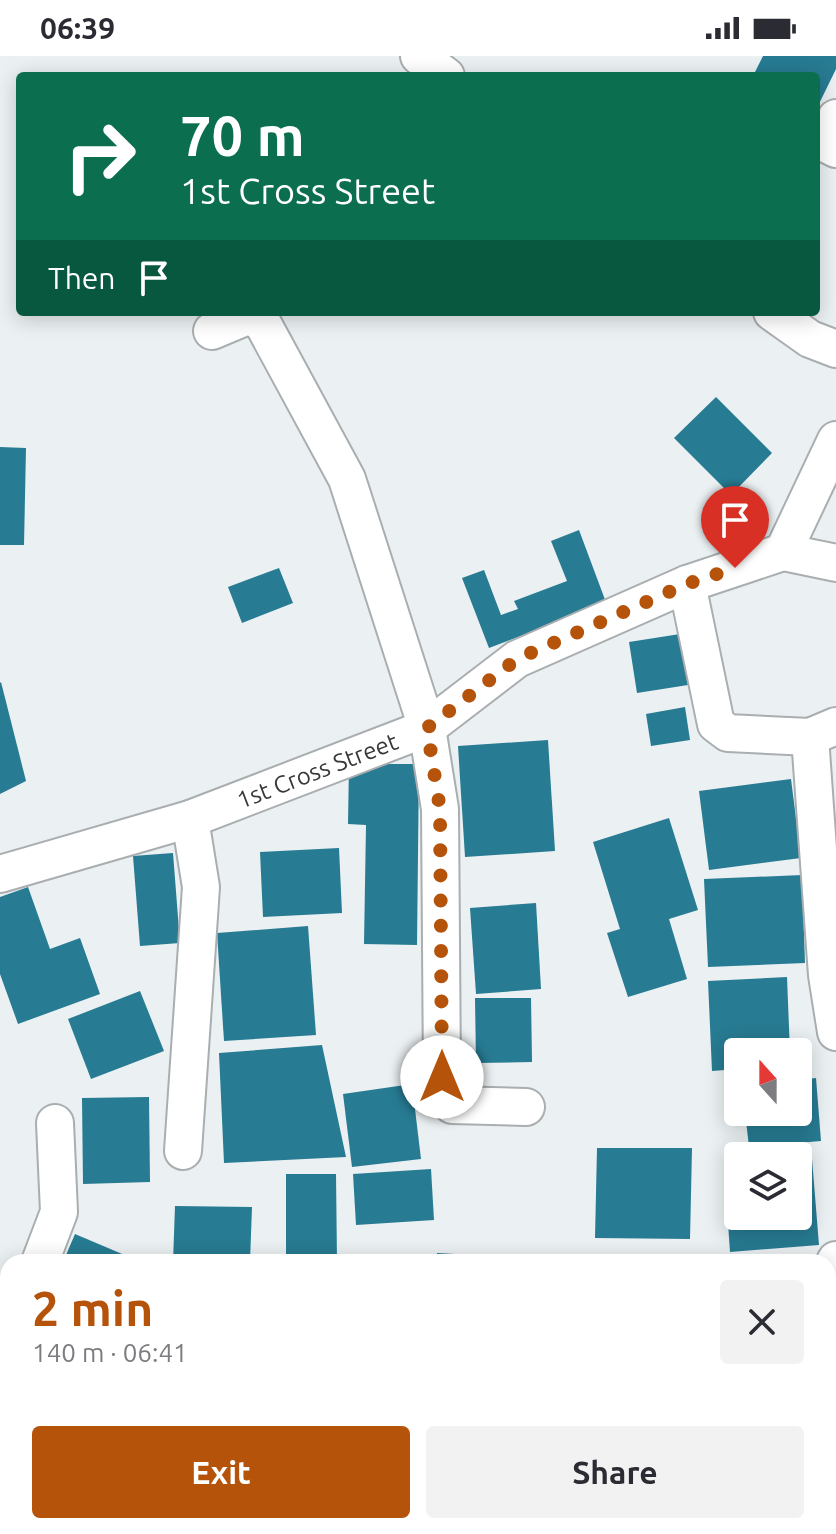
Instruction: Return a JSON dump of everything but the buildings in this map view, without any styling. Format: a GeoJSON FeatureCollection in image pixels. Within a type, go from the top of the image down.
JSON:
{"type":"FeatureCollection","features":[{"type":"Feature","properties":{"kind":"street"},"geometry":{"type":"LineString","coordinates":[[419,56],[441,72]]}},
{"type":"Feature","properties":{"kind":"street"},"geometry":{"type":"LineString","coordinates":[[836,118],[824,143],[836,149]]}},
{"type":"Feature","properties":{"kind":"street"},"geometry":{"type":"LineString","coordinates":[[212,331],[248,316]]}},
{"type":"Feature","properties":{"kind":"street"},"geometry":{"type":"LineString","coordinates":[[251,316],[263,324],[347,479],[427,728],[440,809],[442,1077],[452,1105],[526,1107]]}},
{"type":"Feature","properties":{"kind":"street"},"geometry":{"type":"LineString","coordinates":[[778,316],[810,339],[836,349]]}},
{"type":"Feature","properties":{"kind":"street"},"geometry":{"type":"LineString","coordinates":[[836,440],[783,552],[836,563]]}},
{"type":"Feature","properties":{"kind":"street","name":"1st Cross Street"},"geometry":{"type":"LineString","coordinates":[[0,874],[190,819],[427,728],[517,659],[687,584],[783,552]]}},
{"type":"Feature","properties":{"kind":"street"},"geometry":{"type":"LineString","coordinates":[[687,584],[716,724],[728,733],[823,732],[827,975],[836,1032]]}},
{"type":"Feature","properties":{"kind":"street"},"geometry":{"type":"LineString","coordinates":[[183,1151],[201,887],[190,819]]}},
{"type":"Feature","properties":{"kind":"street"},"geometry":{"type":"LineString","coordinates":[[43,1254],[59,1212],[55,1123]]}},
{"type":"Feature","properties":{"kind":"route"},"geometry":{"type":"LineString","coordinates":[[442,1077],[440,809],[427,728],[517,659],[687,584],[735,568]]}}]}
